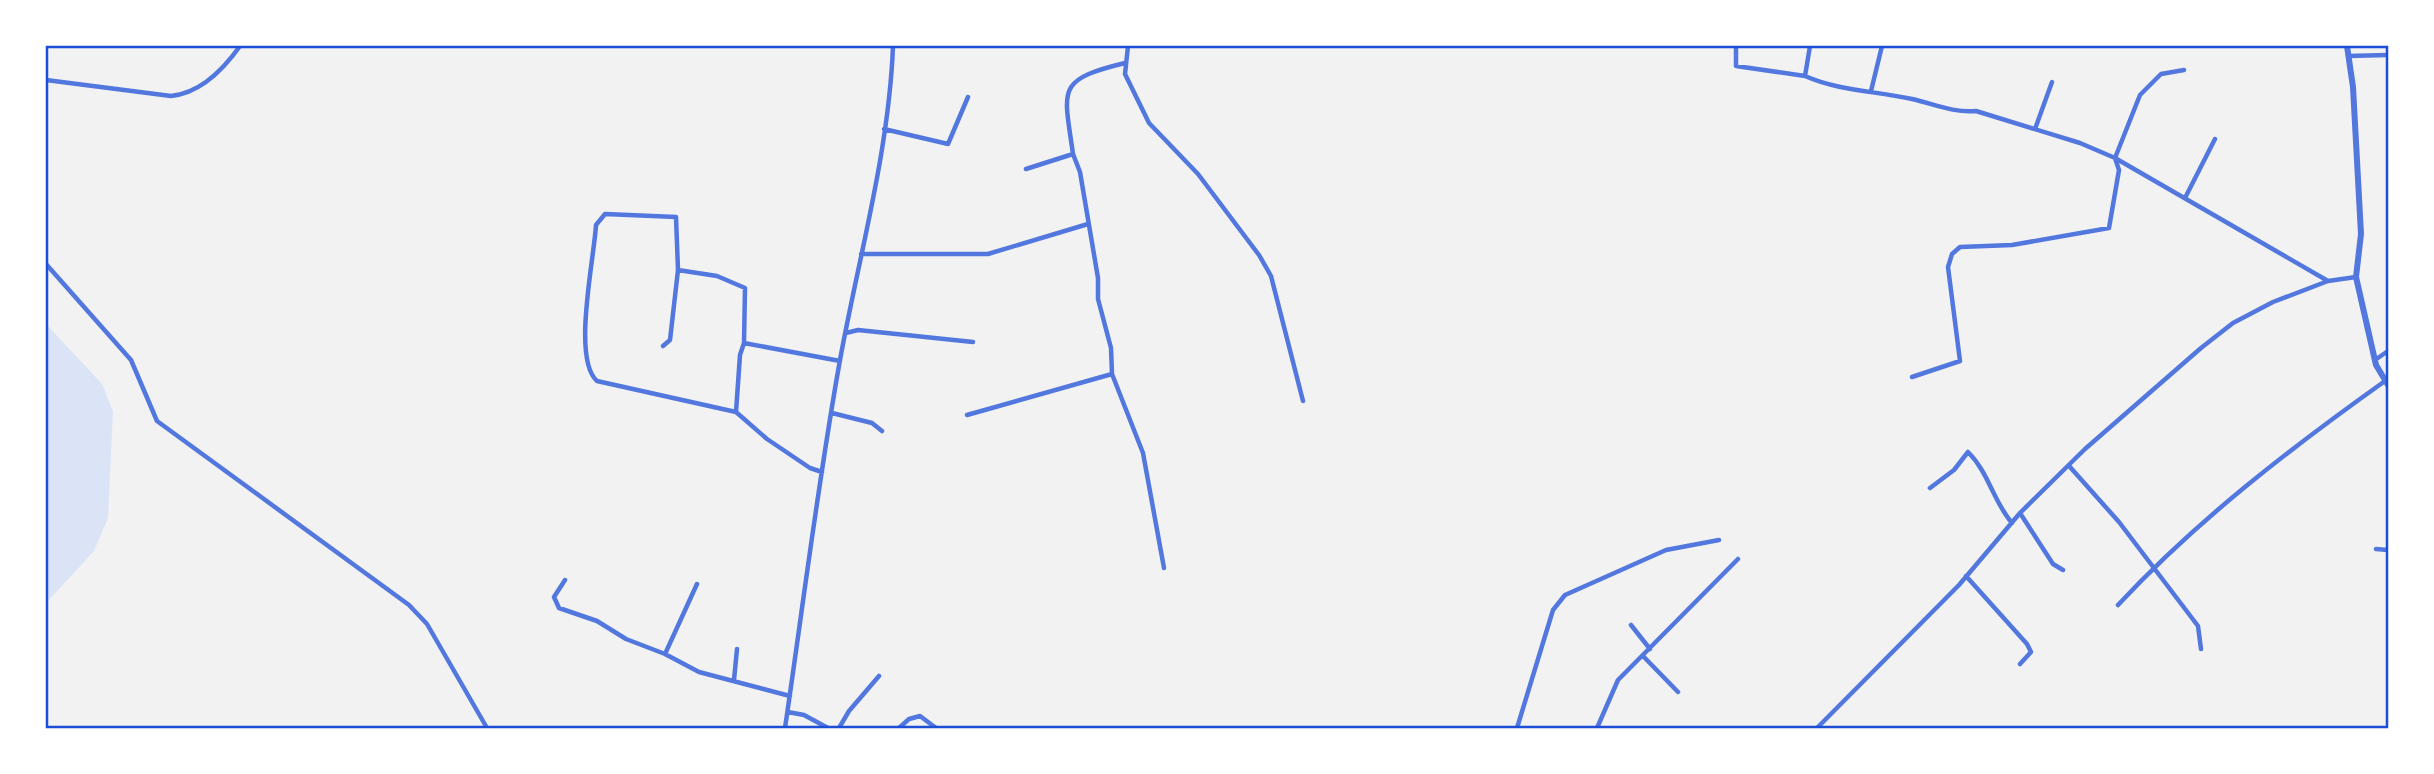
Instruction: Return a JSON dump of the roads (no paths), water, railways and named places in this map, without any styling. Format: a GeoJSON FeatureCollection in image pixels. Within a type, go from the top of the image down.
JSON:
{"type":"FeatureCollection","features":[{"type":"Feature","properties":{"kind":"street"},"geometry":{"type":"LineString","coordinates":[[46,80],[162,95],[190,94],[219,71],[240,46]]}},
{"type":"Feature","properties":{"kind":"street"},"geometry":{"type":"LineString","coordinates":[[785,729],[840,361],[884,129],[893,46]]}},
{"type":"Feature","properties":{"kind":"street"},"geometry":{"type":"LineString","coordinates":[[1128,46],[1125,74],[1149,123],[1198,174],[1259,255],[1270,276],[1303,401]]}},
{"type":"Feature","properties":{"kind":"street"},"geometry":{"type":"LineString","coordinates":[[1735,46],[1736,66],[1805,76],[1822,83],[1871,91],[1961,112],[1976,111],[2115,158],[2186,196],[2328,281]]}},
{"type":"Feature","properties":{"kind":"street"},"geometry":{"type":"LineString","coordinates":[[1805,76],[1810,46]]}},
{"type":"Feature","properties":{"kind":"street"},"geometry":{"type":"LineString","coordinates":[[1871,91],[1882,46]]}},
{"type":"Feature","properties":{"kind":"street"},"geometry":{"type":"LineString","coordinates":[[2118,605],[2186,538],[2252,480],[2304,444],[2348,405],[2387,383],[2375,360],[2356,277],[2361,234],[2347,46]]}},
{"type":"Feature","properties":{"kind":"street"},"geometry":{"type":"LineString","coordinates":[[2348,56],[2389,55]]}},
{"type":"Feature","properties":{"kind":"street"},"geometry":{"type":"LineString","coordinates":[[1125,63],[1093,71],[1074,80],[1069,89],[1066,113],[1073,154],[1080,172],[1098,278],[1098,299],[1111,348],[1112,374],[1143,453],[1164,568]]}},
{"type":"Feature","properties":{"kind":"street"},"geometry":{"type":"LineString","coordinates":[[1912,377],[1960,361],[1948,267],[1952,254],[1960,247],[2012,245],[2109,228],[2119,170],[2115,158],[2140,95],[2151,81],[2161,74],[2184,70]]}},
{"type":"Feature","properties":{"kind":"street"},"geometry":{"type":"LineString","coordinates":[[2035,130],[2052,82]]}},
{"type":"Feature","properties":{"kind":"street"},"geometry":{"type":"LineString","coordinates":[[884,129],[948,144],[968,97]]}},
{"type":"Feature","properties":{"kind":"street"},"geometry":{"type":"LineString","coordinates":[[2186,196],[2215,139]]}},
{"type":"Feature","properties":{"kind":"street"},"geometry":{"type":"LineString","coordinates":[[1026,169],[1073,154]]}},
{"type":"Feature","properties":{"kind":"street"},"geometry":{"type":"LineString","coordinates":[[663,346],[670,340],[678,270],[676,217],[605,214],[596,225],[587,309],[586,353],[590,375],[597,381],[736,412],[767,439],[810,468],[822,472]]}},
{"type":"Feature","properties":{"kind":"street"},"geometry":{"type":"LineString","coordinates":[[861,254],[988,254],[1088,224]]}},
{"type":"Feature","properties":{"kind":"street"},"geometry":{"type":"LineString","coordinates":[[46,264],[131,360],[157,421],[409,605],[427,624],[487,729]]}},
{"type":"Feature","properties":{"kind":"street"},"geometry":{"type":"LineString","coordinates":[[678,270],[718,275],[745,288],[744,343],[740,355],[736,412]]}},
{"type":"Feature","properties":{"kind":"street"},"geometry":{"type":"LineString","coordinates":[[1817,729],[1966,576],[2020,513],[2070,467],[2085,449],[2233,323],[2273,302],[2328,281],[2356,277]]}},
{"type":"Feature","properties":{"kind":"street"},"geometry":{"type":"LineString","coordinates":[[846,332],[858,330],[973,342]]}},
{"type":"Feature","properties":{"kind":"street"},"geometry":{"type":"LineString","coordinates":[[744,343],[840,361]]}},
{"type":"Feature","properties":{"kind":"street"},"geometry":{"type":"LineString","coordinates":[[2375,360],[2389,351]]}},
{"type":"Feature","properties":{"kind":"street"},"geometry":{"type":"LineString","coordinates":[[967,415],[1112,374]]}},
{"type":"Feature","properties":{"kind":"street"},"geometry":{"type":"LineString","coordinates":[[832,413],[872,423],[882,431]]}},
{"type":"Feature","properties":{"kind":"street"},"geometry":{"type":"LineString","coordinates":[[1930,488],[1954,470],[1968,452],[1979,464],[1998,504],[2012,523]]}},
{"type":"Feature","properties":{"kind":"street"},"geometry":{"type":"LineString","coordinates":[[2070,467],[2119,522],[2198,626],[2202,649]]}},
{"type":"Feature","properties":{"kind":"street"},"geometry":{"type":"LineString","coordinates":[[2020,513],[2053,564],[2063,570]]}},
{"type":"Feature","properties":{"kind":"street"},"geometry":{"type":"LineString","coordinates":[[1517,729],[1553,610],[1565,595],[1666,550],[1719,540]]}},
{"type":"Feature","properties":{"kind":"street"},"geometry":{"type":"LineString","coordinates":[[2376,549],[2389,550]]}},
{"type":"Feature","properties":{"kind":"street"},"geometry":{"type":"LineString","coordinates":[[1597,729],[1618,680],[1738,559]]}},
{"type":"Feature","properties":{"kind":"street"},"geometry":{"type":"LineString","coordinates":[[1966,576],[2027,644],[2031,652],[2020,664]]}},
{"type":"Feature","properties":{"kind":"street"},"geometry":{"type":"LineString","coordinates":[[565,580],[554,597],[559,608],[597,621],[626,639],[665,654],[699,672],[790,696]]}},
{"type":"Feature","properties":{"kind":"street"},"geometry":{"type":"LineString","coordinates":[[665,654],[697,584]]}},
{"type":"Feature","properties":{"kind":"street"},"geometry":{"type":"LineString","coordinates":[[1631,625],[1650,649]]}},
{"type":"Feature","properties":{"kind":"street"},"geometry":{"type":"LineString","coordinates":[[734,680],[737,649]]}},
{"type":"Feature","properties":{"kind":"street"},"geometry":{"type":"LineString","coordinates":[[1643,656],[1678,692]]}},
{"type":"Feature","properties":{"kind":"street"},"geometry":{"type":"LineString","coordinates":[[839,729],[849,711],[879,676]]}},
{"type":"Feature","properties":{"kind":"street"},"geometry":{"type":"LineString","coordinates":[[788,712],[804,715],[828,729]]}},
{"type":"Feature","properties":{"kind":"street"},"geometry":{"type":"LineString","coordinates":[[899,729],[909,719],[920,716],[936,729]]}}]}
